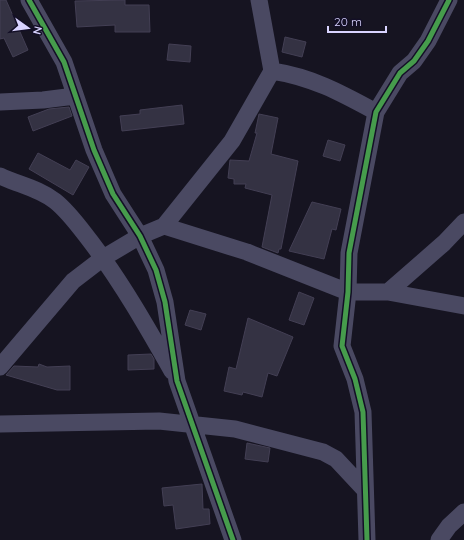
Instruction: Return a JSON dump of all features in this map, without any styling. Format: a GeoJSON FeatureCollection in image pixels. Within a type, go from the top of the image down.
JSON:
{"type":"FeatureCollection","features":[{"type":"Feature","properties":{"kind":"street"},"geometry":{"type":"LineString","coordinates":[[29,0],[64,62],[94,150],[113,194],[140,236],[156,270],[165,302],[177,381]]}},
{"type":"Feature","properties":{"kind":"street"},"geometry":{"type":"LineString","coordinates":[[0,367],[73,281],[103,258],[140,236],[164,226],[232,141],[272,71],[259,0]]}},
{"type":"Feature","properties":{"kind":"street"},"geometry":{"type":"LineString","coordinates":[[367,540],[364,489],[363,412],[355,379],[342,346],[348,292],[349,253],[376,112],[400,73],[414,61],[428,41],[450,0]]}},
{"type":"Feature","properties":{"kind":"street"},"geometry":{"type":"LineString","coordinates":[[272,71],[296,74],[320,83],[376,112]]}},
{"type":"Feature","properties":{"kind":"street"},"geometry":{"type":"LineString","coordinates":[[0,102],[43,100],[75,96]]}},
{"type":"Feature","properties":{"kind":"street"},"geometry":{"type":"LineString","coordinates":[[0,176],[33,188],[55,201],[74,220],[103,258],[144,321],[177,381],[233,540]]}},
{"type":"Feature","properties":{"kind":"street"},"geometry":{"type":"LineString","coordinates":[[388,292],[444,243],[464,222]]}},
{"type":"Feature","properties":{"kind":"street"},"geometry":{"type":"LineString","coordinates":[[164,226],[247,252],[348,292],[388,292],[464,306]]}},
{"type":"Feature","properties":{"kind":"street"},"geometry":{"type":"LineString","coordinates":[[0,424],[159,421],[193,426],[235,429],[323,452],[336,459],[364,489]]}},
{"type":"Feature","properties":{"kind":"street"},"geometry":{"type":"LineString","coordinates":[[439,540],[449,526],[464,512]]}},
{"type":"Feature","properties":{"kind":"building"},"geometry":{"type":"Polygon","coordinates":[[[0,0],[6,0],[28,50],[13,57],[4,38],[0,39],[0,0]]]}},
{"type":"Feature","properties":{"kind":"building"},"geometry":{"type":"Polygon","coordinates":[[[125,0],[125,5],[149,5],[150,32],[115,32],[115,25],[77,27],[75,1],[125,0]]]}},
{"type":"Feature","properties":{"kind":"building"},"geometry":{"type":"Polygon","coordinates":[[[285,37],[306,42],[302,57],[282,52],[285,37]]]}},
{"type":"Feature","properties":{"kind":"building"},"geometry":{"type":"Polygon","coordinates":[[[169,44],[191,46],[190,62],[167,60],[169,44]]]}},
{"type":"Feature","properties":{"kind":"building"},"geometry":{"type":"Polygon","coordinates":[[[182,105],[184,124],[122,131],[120,116],[140,114],[140,110],[182,105]]]}},
{"type":"Feature","properties":{"kind":"building"},"geometry":{"type":"Polygon","coordinates":[[[69,107],[72,116],[33,131],[28,117],[49,109],[69,107]]]}},
{"type":"Feature","properties":{"kind":"building"},"geometry":{"type":"Polygon","coordinates":[[[259,114],[278,118],[271,154],[298,161],[281,249],[279,249],[278,253],[262,247],[272,195],[245,188],[246,184],[234,184],[234,179],[228,178],[230,160],[249,161],[257,133],[255,133],[259,114]]]}},
{"type":"Feature","properties":{"kind":"building"},"geometry":{"type":"Polygon","coordinates":[[[328,140],[345,145],[340,161],[323,156],[328,140]]]}},
{"type":"Feature","properties":{"kind":"building"},"geometry":{"type":"Polygon","coordinates":[[[38,153],[70,170],[76,160],[89,167],[73,195],[29,169],[38,153]]]}},
{"type":"Feature","properties":{"kind":"building"},"geometry":{"type":"Polygon","coordinates":[[[312,202],[341,209],[336,230],[332,229],[324,259],[289,251],[312,202]]]}},
{"type":"Feature","properties":{"kind":"building"},"geometry":{"type":"Polygon","coordinates":[[[299,292],[314,298],[304,325],[289,320],[299,292]]]}},
{"type":"Feature","properties":{"kind":"building"},"geometry":{"type":"Polygon","coordinates":[[[190,310],[206,314],[201,330],[185,325],[190,310]]]}},
{"type":"Feature","properties":{"kind":"building"},"geometry":{"type":"Polygon","coordinates":[[[248,318],[293,337],[277,376],[268,373],[262,397],[243,392],[242,395],[224,391],[229,367],[236,369],[248,318]]]}},
{"type":"Feature","properties":{"kind":"building"},"geometry":{"type":"Polygon","coordinates":[[[151,354],[154,359],[154,369],[128,370],[128,355],[151,354]]]}},
{"type":"Feature","properties":{"kind":"building"},"geometry":{"type":"Polygon","coordinates":[[[39,364],[47,367],[70,366],[70,390],[57,390],[6,375],[14,366],[38,367],[39,364]]]}},
{"type":"Feature","properties":{"kind":"building"},"geometry":{"type":"Polygon","coordinates":[[[247,443],[270,448],[268,462],[245,459],[247,443]]]}},
{"type":"Feature","properties":{"kind":"building"},"geometry":{"type":"Polygon","coordinates":[[[202,484],[203,509],[209,509],[210,524],[176,529],[173,505],[164,506],[162,488],[202,484]]]}},
{"type":"Feature","properties":{"kind":"cycle path"},"geometry":{"type":"LineString","coordinates":[[29,0],[64,62],[94,150],[113,194],[140,236],[156,270],[165,302],[177,381],[233,540]]}},
{"type":"Feature","properties":{"kind":"cycle path"},"geometry":{"type":"LineString","coordinates":[[367,540],[363,412],[355,379],[342,346],[348,292],[349,253],[376,112],[400,73],[414,61],[428,41],[449,0]]}}]}
